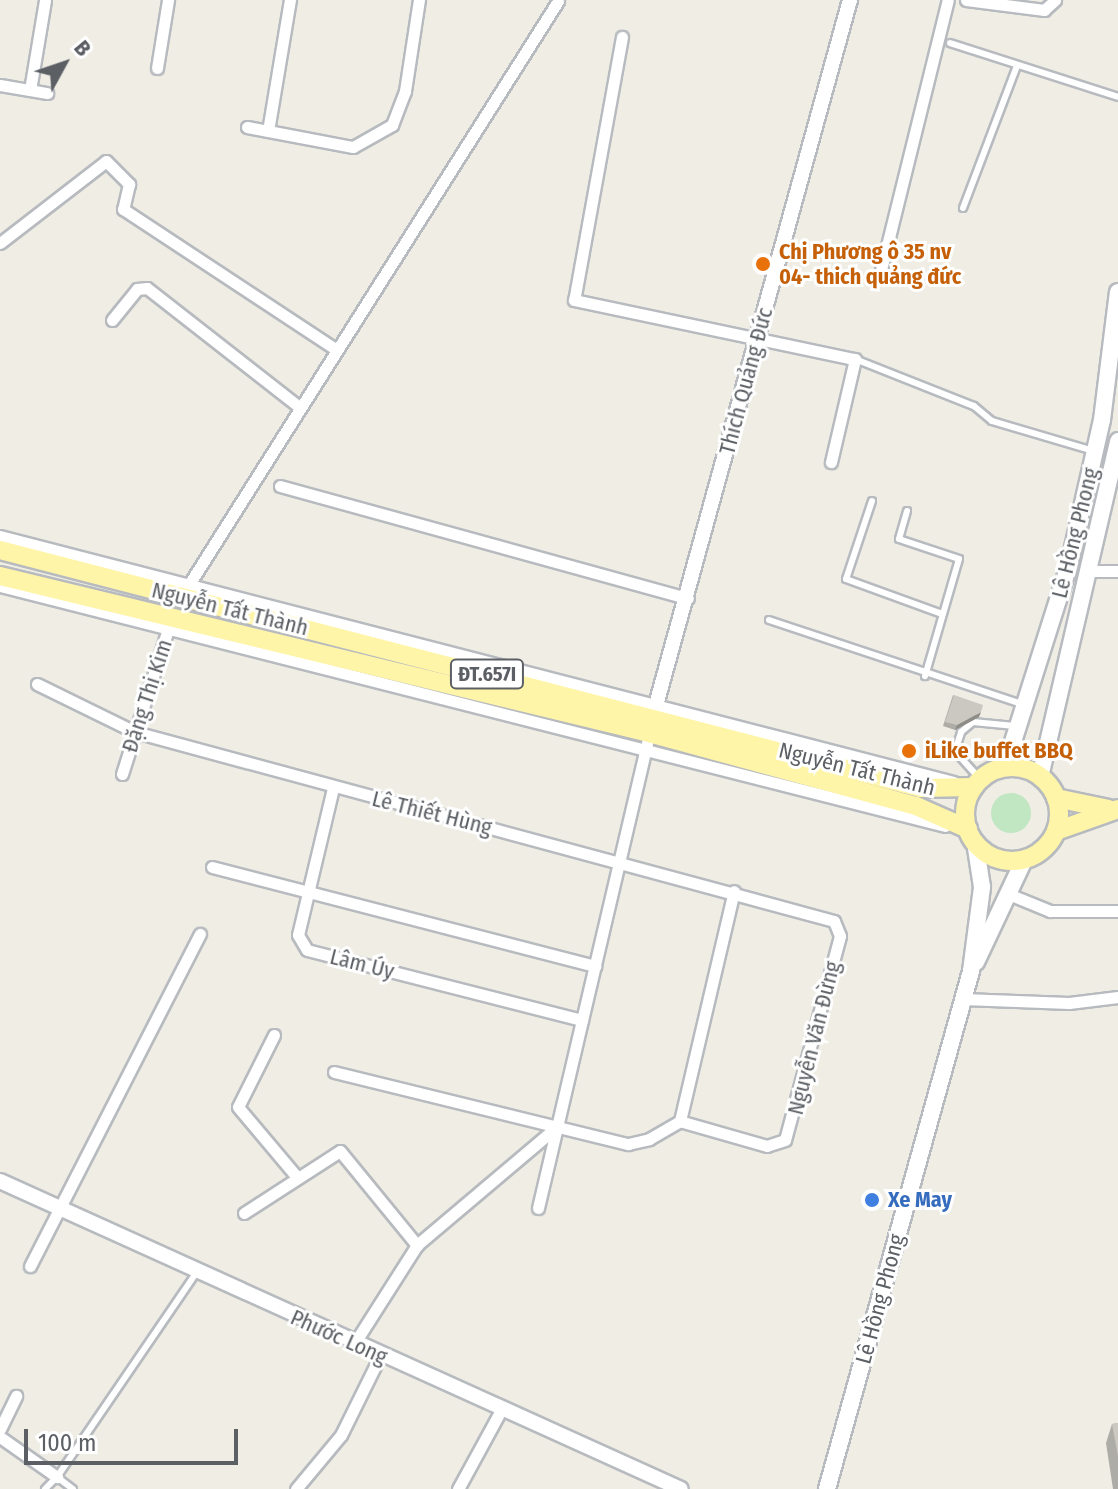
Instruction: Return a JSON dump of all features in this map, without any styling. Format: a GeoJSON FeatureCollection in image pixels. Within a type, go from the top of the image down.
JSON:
{"type":"FeatureCollection","features":[{"type":"Feature","properties":{"kind":"main road","name":"Lê Hồng Phong"},"geometry":{"type":"LineString","coordinates":[[1005,767],[1023,726],[1069,565],[1094,451],[1118,292]]}},
{"type":"Feature","properties":{"kind":"main road","name":"Lê Hồng Phong"},"geometry":{"type":"LineString","coordinates":[[1040,777],[1093,571],[1118,441]]}},
{"type":"Feature","properties":{"kind":"main road","name":"Nguyễn Tất Thành"},"geometry":{"type":"LineString","coordinates":[[0,550],[185,590],[920,788],[977,783]]}},
{"type":"Feature","properties":{"kind":"main road"},"geometry":{"type":"LineString","coordinates":[[1069,565],[1093,571]]}},
{"type":"Feature","properties":{"kind":"main road","name":"Nguyễn Tất Thành"},"geometry":{"type":"LineString","coordinates":[[0,576],[170,624],[653,717],[916,806],[971,836]]}},
{"type":"Feature","properties":{"kind":"main road"},"geometry":{"type":"LineString","coordinates":[[1056,831],[1056,798],[1040,777],[1005,767],[977,783],[971,836],[997,858],[1024,860],[1056,831],[1113,809]]}},
{"type":"Feature","properties":{"kind":"main road"},"geometry":{"type":"LineString","coordinates":[[1056,798],[1113,809]]}},
{"type":"Feature","properties":{"kind":"main road","name":"Lê Hồng Phong"},"geometry":{"type":"LineString","coordinates":[[971,836],[982,887],[971,971]]}},
{"type":"Feature","properties":{"kind":"main road","name":"Lê Hồng Phong"},"geometry":{"type":"LineString","coordinates":[[827,1489],[971,971],[1024,860]]}},
{"type":"Feature","properties":{"kind":"street"},"geometry":{"type":"LineString","coordinates":[[30,90],[45,0]]}},
{"type":"Feature","properties":{"kind":"street"},"geometry":{"type":"LineString","coordinates":[[157,68],[168,0]]}},
{"type":"Feature","properties":{"kind":"street"},"geometry":{"type":"LineString","coordinates":[[268,131],[290,0]]}},
{"type":"Feature","properties":{"kind":"street"},"geometry":{"type":"LineString","coordinates":[[247,127],[353,147],[392,125],[419,0]]}},
{"type":"Feature","properties":{"kind":"street","name":"Thích Quảng Đức"},"geometry":{"type":"LineString","coordinates":[[653,717],[850,0]]}},
{"type":"Feature","properties":{"kind":"street"},"geometry":{"type":"LineString","coordinates":[[879,278],[948,0]]}},
{"type":"Feature","properties":{"kind":"street"},"geometry":{"type":"LineString","coordinates":[[966,0],[1044,10],[1055,0]]}},
{"type":"Feature","properties":{"kind":"street"},"geometry":{"type":"LineString","coordinates":[[185,590],[297,405],[558,1]]}},
{"type":"Feature","properties":{"kind":"street"},"geometry":{"type":"LineString","coordinates":[[622,37],[574,300],[758,334],[855,359],[831,462]]}},
{"type":"Feature","properties":{"kind":"street"},"geometry":{"type":"LineString","coordinates":[[0,85],[47,93]]}},
{"type":"Feature","properties":{"kind":"street"},"geometry":{"type":"LineString","coordinates":[[0,243],[106,161],[129,184],[123,209],[334,348]]}},
{"type":"Feature","properties":{"kind":"street"},"geometry":{"type":"LineString","coordinates":[[112,320],[137,289],[147,288],[297,405]]}},
{"type":"Feature","properties":{"kind":"street"},"geometry":{"type":"LineString","coordinates":[[280,486],[688,598]]}},
{"type":"Feature","properties":{"kind":"street","name":"Nguyễn Tất Thành"},"geometry":{"type":"LineString","coordinates":[[0,536],[185,590]]}},
{"type":"Feature","properties":{"kind":"street"},"geometry":{"type":"LineString","coordinates":[[1093,571],[1118,571]]}},
{"type":"Feature","properties":{"kind":"street","name":"Nguyễn Tất Thành"},"geometry":{"type":"LineString","coordinates":[[0,586],[170,624],[644,754],[971,836]]}},
{"type":"Feature","properties":{"kind":"street","name":"Đặng Thị Kim"},"geometry":{"type":"LineString","coordinates":[[122,774],[170,624]]}},
{"type":"Feature","properties":{"kind":"street","name":"Lê Thiết Hùng"},"geometry":{"type":"LineString","coordinates":[[37,684],[135,732],[333,788],[620,859],[834,921]]}},
{"type":"Feature","properties":{"kind":"street"},"geometry":{"type":"LineString","coordinates":[[538,1208],[653,717]]}},
{"type":"Feature","properties":{"kind":"street","name":"Lâm Úy"},"geometry":{"type":"LineString","coordinates":[[333,788],[298,935],[307,950],[582,1020]]}},
{"type":"Feature","properties":{"kind":"street"},"geometry":{"type":"LineString","coordinates":[[212,867],[595,966]]}},
{"type":"Feature","properties":{"kind":"street"},"geometry":{"type":"LineString","coordinates":[[334,1072],[628,1144],[680,1121],[734,891]]}},
{"type":"Feature","properties":{"kind":"street"},"geometry":{"type":"LineString","coordinates":[[1006,893],[1050,911],[1118,911]]}},
{"type":"Feature","properties":{"kind":"street","name":"Nguyễn Văn Đừng"},"geometry":{"type":"LineString","coordinates":[[680,1121],[767,1146],[785,1140],[840,936],[834,921]]}},
{"type":"Feature","properties":{"kind":"street"},"geometry":{"type":"LineString","coordinates":[[30,1266],[57,1207],[200,934]]}},
{"type":"Feature","properties":{"kind":"street"},"geometry":{"type":"LineString","coordinates":[[963,999],[1069,1003],[1118,997]]}},
{"type":"Feature","properties":{"kind":"street"},"geometry":{"type":"LineString","coordinates":[[274,1035],[238,1107],[297,1177]]}},
{"type":"Feature","properties":{"kind":"street"},"geometry":{"type":"LineString","coordinates":[[354,1344],[417,1245],[558,1126]]}},
{"type":"Feature","properties":{"kind":"street"},"geometry":{"type":"LineString","coordinates":[[244,1213],[340,1151],[417,1245]]}},
{"type":"Feature","properties":{"kind":"street","name":"Phước Long"},"geometry":{"type":"LineString","coordinates":[[0,1181],[676,1488]]}},
{"type":"Feature","properties":{"kind":"street"},"geometry":{"type":"LineString","coordinates":[[296,1489],[341,1435],[380,1356]]}},
{"type":"Feature","properties":{"kind":"street"},"geometry":{"type":"LineString","coordinates":[[0,1429],[16,1396]]}},
{"type":"Feature","properties":{"kind":"street"},"geometry":{"type":"LineString","coordinates":[[458,1489],[501,1410]]}},
{"type":"Feature","properties":{"kind":"street"},"geometry":{"type":"LineString","coordinates":[[0,1437],[57,1477]]}},
{"type":"Feature","properties":{"kind":"lane"},"geometry":{"type":"LineString","coordinates":[[950,43],[1118,97]]}},
{"type":"Feature","properties":{"kind":"lane"},"geometry":{"type":"LineString","coordinates":[[963,208],[1017,66]]}},
{"type":"Feature","properties":{"kind":"lane"},"geometry":{"type":"LineString","coordinates":[[855,359],[974,406],[992,421],[1094,451]]}},
{"type":"Feature","properties":{"kind":"lane"},"geometry":{"type":"LineString","coordinates":[[872,501],[846,579],[942,614]]}},
{"type":"Feature","properties":{"kind":"lane"},"geometry":{"type":"LineString","coordinates":[[907,511],[899,539],[959,559],[925,676]]}},
{"type":"Feature","properties":{"kind":"lane"},"geometry":{"type":"LineString","coordinates":[[769,620],[925,676],[1028,707]]}},
{"type":"Feature","properties":{"kind":"lane"},"geometry":{"type":"LineString","coordinates":[[977,783],[955,751],[961,732],[973,722],[1023,726]]}},
{"type":"Feature","properties":{"kind":"lane"},"geometry":{"type":"LineString","coordinates":[[45,1489],[57,1477],[197,1272]]}},
{"type":"Feature","properties":{"kind":"lane"},"geometry":{"type":"LineString","coordinates":[[57,1477],[73,1489]]}},
{"type":"Feature","properties":{"kind":"green space"},"geometry":{"type":"Polygon","coordinates":[[[1011,793],[1025,799],[1031,813],[1025,827],[1011,833],[997,827],[991,813],[997,799],[1011,793]]]}},
{"type":"Feature","properties":{"kind":"building"},"geometry":{"type":"Polygon","coordinates":[[[954,695],[983,705],[981,712],[957,725],[945,722],[954,695]]]}},
{"type":"Feature","properties":{"kind":"building"},"geometry":{"type":"Polygon","coordinates":[[[1118,1423],[1118,1456],[1112,1424],[1118,1423]]]}},
{"type":"Feature","properties":{"kind":"place","name":"Chị Phương ô 35 nv 04- thich quảng đức"},"geometry":{"type":"Point","coordinates":[763,264]}},
{"type":"Feature","properties":{"kind":"place","name":"iLike buffet BBQ"},"geometry":{"type":"Point","coordinates":[909,751]}},
{"type":"Feature","properties":{"kind":"place","name":"Xe May"},"geometry":{"type":"Point","coordinates":[872,1200]}}]}
